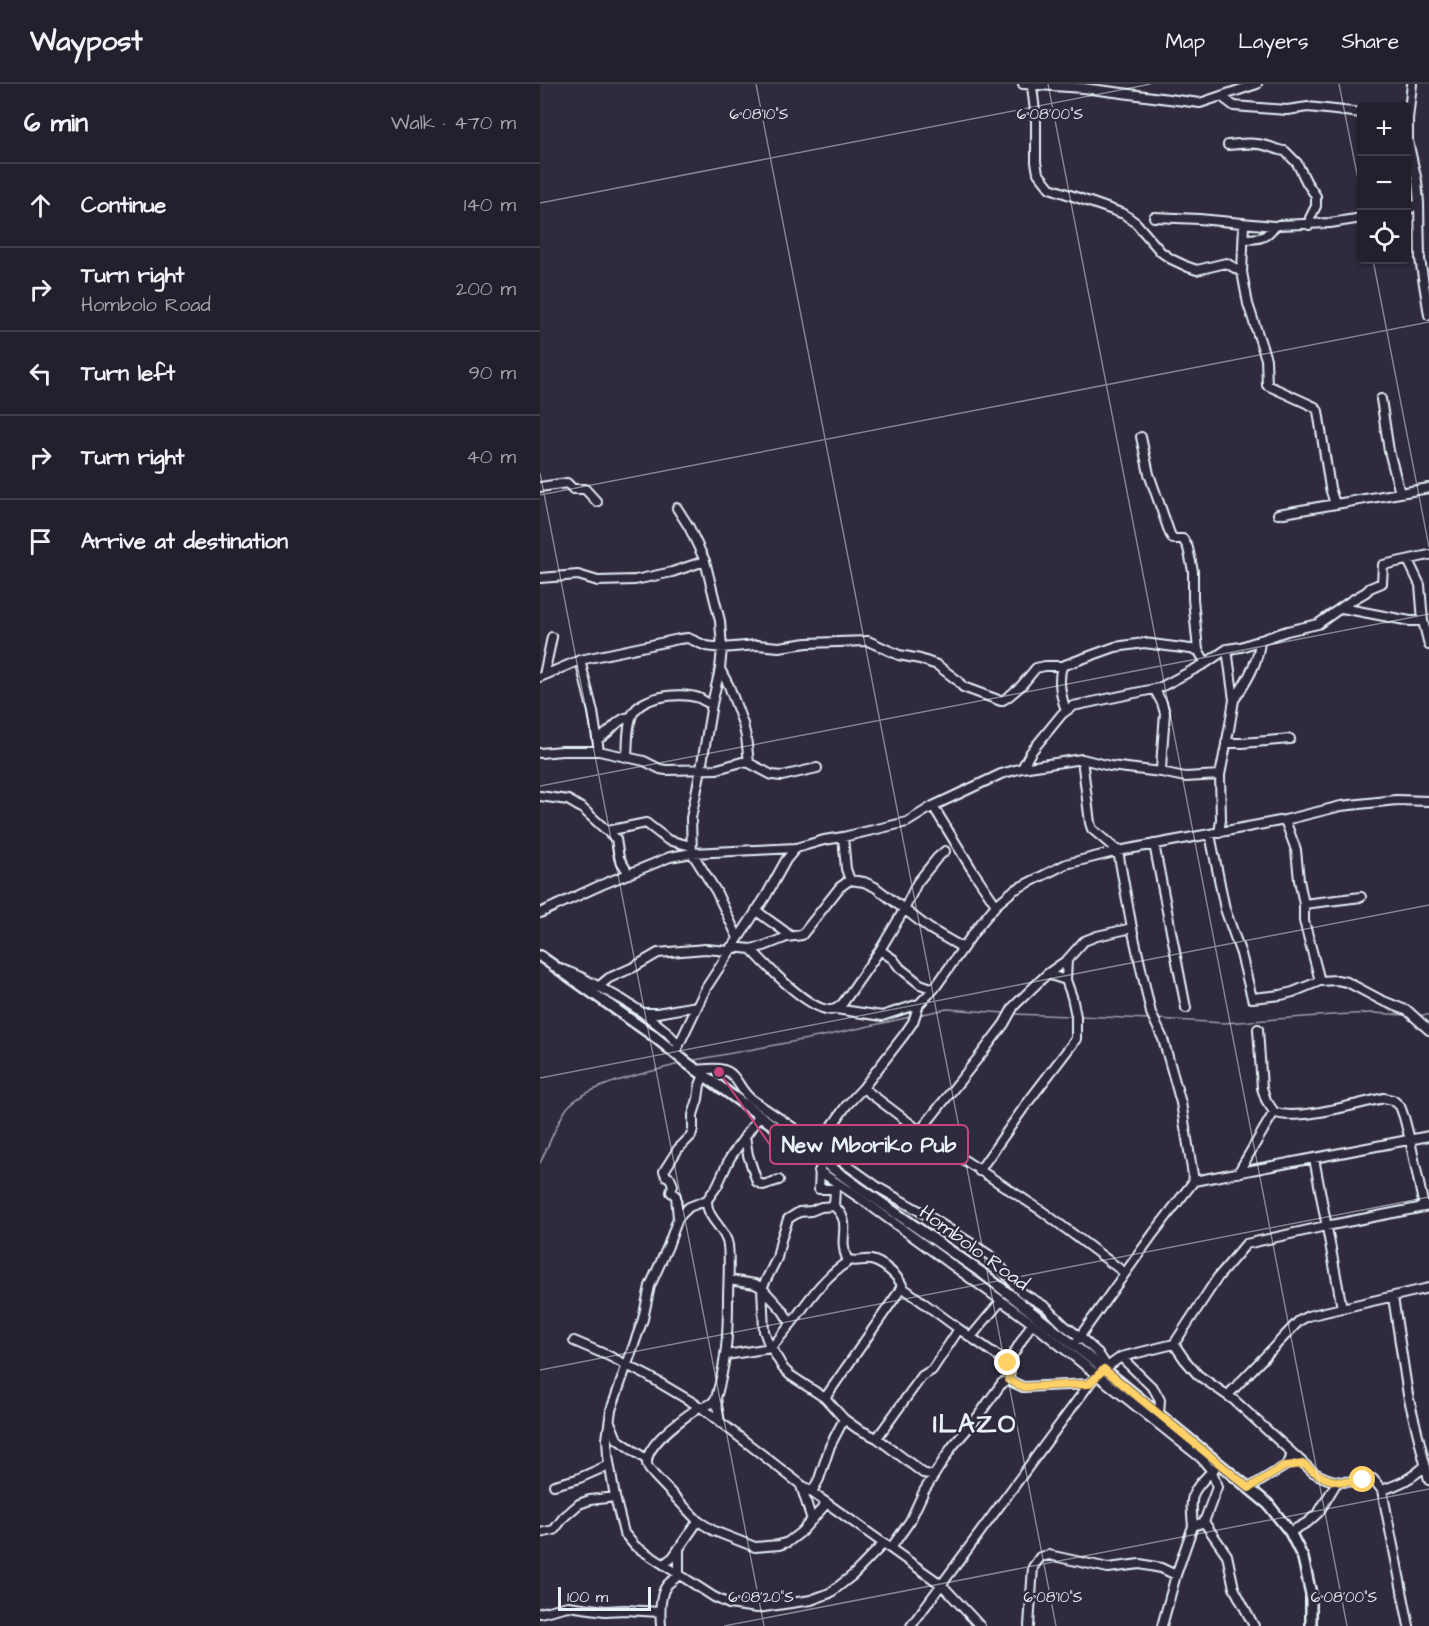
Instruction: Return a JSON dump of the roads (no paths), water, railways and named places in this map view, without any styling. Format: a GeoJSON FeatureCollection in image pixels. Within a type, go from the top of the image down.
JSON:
{"type":"FeatureCollection","features":[{"type":"Feature","properties":{"kind":"street"},"geometry":{"type":"LineString","coordinates":[[1023,84],[1118,88],[1200,103],[1257,84]]}},
{"type":"Feature","properties":{"kind":"street"},"geometry":{"type":"LineString","coordinates":[[1409,102],[1412,84]]}},
{"type":"Feature","properties":{"kind":"street"},"geometry":{"type":"LineString","coordinates":[[1032,86],[1036,120],[1036,162],[1038,173],[1050,188],[1124,214],[1136,223],[1157,249],[1177,262],[1197,270],[1226,263],[1242,272]]}},
{"type":"Feature","properties":{"kind":"street"},"geometry":{"type":"LineString","coordinates":[[1221,96],[1234,106],[1287,110],[1308,107],[1357,112]]}},
{"type":"Feature","properties":{"kind":"street"},"geometry":{"type":"LineString","coordinates":[[1228,145],[1251,143],[1265,145],[1281,152],[1285,151],[1297,162],[1316,196],[1316,206],[1309,225]]}},
{"type":"Feature","properties":{"kind":"street"},"geometry":{"type":"LineString","coordinates":[[1411,161],[1419,203],[1419,247],[1426,275],[1429,315]]}},
{"type":"Feature","properties":{"kind":"street"},"geometry":{"type":"LineString","coordinates":[[1408,210],[1419,203]]}},
{"type":"Feature","properties":{"kind":"street"},"geometry":{"type":"LineString","coordinates":[[1154,217],[1274,226],[1309,225],[1357,219]]}},
{"type":"Feature","properties":{"kind":"street"},"geometry":{"type":"LineString","coordinates":[[1244,224],[1242,272],[1248,304],[1266,359],[1267,385],[1315,407],[1318,411],[1330,488],[1335,504]]}},
{"type":"Feature","properties":{"kind":"street"},"geometry":{"type":"LineString","coordinates":[[1244,239],[1263,237],[1274,226]]}},
{"type":"Feature","properties":{"kind":"street"},"geometry":{"type":"LineString","coordinates":[[1382,399],[1389,451],[1400,493]]}},
{"type":"Feature","properties":{"kind":"street"},"geometry":{"type":"LineString","coordinates":[[1141,437],[1149,474],[1170,534],[1173,539],[1183,539],[1188,548],[1193,571],[1198,650],[1206,663]]}},
{"type":"Feature","properties":{"kind":"street"},"geometry":{"type":"LineString","coordinates":[[540,487],[567,483],[573,489],[585,489],[597,502]]}},
{"type":"Feature","properties":{"kind":"street"},"geometry":{"type":"LineString","coordinates":[[1278,514],[1429,488]]}},
{"type":"Feature","properties":{"kind":"street"},"geometry":{"type":"LineString","coordinates":[[677,508],[689,526],[705,561],[720,621],[722,648],[691,818],[692,850],[711,880],[738,938]]}},
{"type":"Feature","properties":{"kind":"street"},"geometry":{"type":"LineString","coordinates":[[1022,768],[1031,752],[1066,710],[1078,704],[1155,690],[1227,649],[1318,624],[1370,588],[1382,584],[1383,566],[1429,555]]}},
{"type":"Feature","properties":{"kind":"street"},"geometry":{"type":"LineString","coordinates":[[1408,560],[1420,585],[1422,621],[1429,645]]}},
{"type":"Feature","properties":{"kind":"street"},"geometry":{"type":"LineString","coordinates":[[540,578],[578,575],[598,581],[635,580],[672,572],[705,561]]}},
{"type":"Feature","properties":{"kind":"street"},"geometry":{"type":"LineString","coordinates":[[1342,608],[1410,621],[1422,621]]}},
{"type":"Feature","properties":{"kind":"street"},"geometry":{"type":"LineString","coordinates":[[542,676],[552,637]]}},
{"type":"Feature","properties":{"kind":"street"},"geometry":{"type":"LineString","coordinates":[[542,676],[580,660],[679,639],[688,638],[706,646],[722,648],[757,645],[779,647],[852,640],[870,641],[892,653],[937,665],[963,687],[1000,701],[1021,686],[1036,668],[1062,666],[1115,647],[1144,643],[1198,650]]}},
{"type":"Feature","properties":{"kind":"street"},"geometry":{"type":"LineString","coordinates":[[1234,700],[1246,683],[1258,656],[1260,640]]}},
{"type":"Feature","properties":{"kind":"street"},"geometry":{"type":"LineString","coordinates":[[1219,833],[1220,775],[1234,700],[1227,649]]}},
{"type":"Feature","properties":{"kind":"street"},"geometry":{"type":"LineString","coordinates":[[580,660],[593,712],[599,751]]}},
{"type":"Feature","properties":{"kind":"street"},"geometry":{"type":"LineString","coordinates":[[1062,666],[1061,694],[1066,710]]}},
{"type":"Feature","properties":{"kind":"street"},"geometry":{"type":"LineString","coordinates":[[720,669],[743,724],[749,763]]}},
{"type":"Feature","properties":{"kind":"street"},"geometry":{"type":"LineString","coordinates":[[1155,690],[1165,713],[1161,772]]}},
{"type":"Feature","properties":{"kind":"street"},"geometry":{"type":"LineString","coordinates":[[627,756],[631,717],[636,709],[655,697],[698,698],[712,704]]}},
{"type":"Feature","properties":{"kind":"street"},"geometry":{"type":"LineString","coordinates":[[597,740],[604,737],[619,721],[631,717]]}},
{"type":"Feature","properties":{"kind":"street"},"geometry":{"type":"LineString","coordinates":[[1226,743],[1290,739]]}},
{"type":"Feature","properties":{"kind":"street"},"geometry":{"type":"LineString","coordinates":[[540,753],[599,751],[644,761],[660,769],[717,769],[742,762],[779,776],[817,768]]}},
{"type":"Feature","properties":{"kind":"street"},"geometry":{"type":"LineString","coordinates":[[1082,759],[1092,829],[1118,850],[1132,928],[1151,1012],[1163,1039],[1181,1103],[1194,1181]]}},
{"type":"Feature","properties":{"kind":"street"},"geometry":{"type":"LineString","coordinates":[[540,913],[663,859],[692,850],[796,848],[907,822],[933,806],[1001,774],[1022,768],[1082,759],[1110,766],[1185,777],[1220,775]]}},
{"type":"Feature","properties":{"kind":"street"},"geometry":{"type":"LineString","coordinates":[[540,796],[575,802],[616,838],[619,858],[629,874]]}},
{"type":"Feature","properties":{"kind":"street"},"geometry":{"type":"LineString","coordinates":[[819,1144],[846,1106],[863,1088],[913,1022],[917,1008],[934,989],[977,928],[996,905],[1014,890],[1060,866],[1118,850],[1219,833],[1355,804],[1396,800],[1429,801]]}},
{"type":"Feature","properties":{"kind":"street"},"geometry":{"type":"LineString","coordinates":[[933,806],[996,905]]}},
{"type":"Feature","properties":{"kind":"street"},"geometry":{"type":"LineString","coordinates":[[1285,820],[1296,850],[1304,904],[1304,921],[1320,981]]}},
{"type":"Feature","properties":{"kind":"street"},"geometry":{"type":"LineString","coordinates":[[607,831],[646,823],[668,840],[692,850]]}},
{"type":"Feature","properties":{"kind":"street"},"geometry":{"type":"LineString","coordinates":[[1209,834],[1225,909],[1241,954],[1252,998],[1293,992],[1320,981],[1337,980],[1347,982],[1408,1011],[1429,1030]]}},
{"type":"Feature","properties":{"kind":"street"},"geometry":{"type":"LineString","coordinates":[[843,837],[846,869],[850,880]]}},
{"type":"Feature","properties":{"kind":"street"},"geometry":{"type":"LineString","coordinates":[[1154,844],[1186,1008]]}},
{"type":"Feature","properties":{"kind":"street"},"geometry":{"type":"LineString","coordinates":[[677,1049],[697,1006],[730,949],[786,860],[796,848]]}},
{"type":"Feature","properties":{"kind":"street"},"geometry":{"type":"LineString","coordinates":[[836,1009],[843,1003],[880,950],[917,883],[945,851]]}},
{"type":"Feature","properties":{"kind":"street"},"geometry":{"type":"LineString","coordinates":[[598,987],[609,978],[658,953],[705,949],[751,949],[790,936],[802,935],[840,887],[850,880],[875,886],[930,929],[963,948]]}},
{"type":"Feature","properties":{"kind":"street"},"geometry":{"type":"LineString","coordinates":[[1304,904],[1361,897]]}},
{"type":"Feature","properties":{"kind":"street"},"geometry":{"type":"LineString","coordinates":[[756,910],[766,920],[790,936]]}},
{"type":"Feature","properties":{"kind":"street"},"geometry":{"type":"LineString","coordinates":[[920,1131],[1004,1024],[1014,1006],[1047,974],[1067,960],[1084,940],[1132,928]]}},
{"type":"Feature","properties":{"kind":"street"},"geometry":{"type":"LineString","coordinates":[[751,949],[791,989],[819,1006],[882,1017],[917,1008]]}},
{"type":"Feature","properties":{"kind":"street"},"geometry":{"type":"LineString","coordinates":[[880,950],[920,984],[934,989]]}},
{"type":"Feature","properties":{"kind":"street","name":"Hombolo Road"},"geometry":{"type":"LineString","coordinates":[[540,956],[677,1049],[701,1073],[820,1160],[982,1273],[1035,1320],[1076,1341],[1100,1372],[1159,1414],[1268,1504],[1296,1541],[1303,1558],[1312,1602],[1311,1626]]}},
{"type":"Feature","properties":{"kind":"street"},"geometry":{"type":"LineString","coordinates":[[979,1171],[1076,1039],[1076,1016],[1066,980],[1067,960]]}},
{"type":"Feature","properties":{"kind":"street"},"geometry":{"type":"LineString","coordinates":[[557,968],[581,977],[643,1013],[666,1032],[677,1049]]}},
{"type":"Feature","properties":{"kind":"street"},"geometry":{"type":"LineString","coordinates":[[1047,974],[1066,980]]}},
{"type":"Feature","properties":{"kind":"street"},"geometry":{"type":"LineString","coordinates":[[643,1013],[697,1006]]}},
{"type":"Feature","properties":{"kind":"street"},"geometry":{"type":"LineString","coordinates":[[910,1626],[1089,1384],[1100,1372],[1121,1358],[1174,1344],[1218,1277],[1246,1244],[1426,1207],[1400,1106],[1388,1098],[1313,1113],[1283,1115],[1274,1112],[1262,1088],[1258,1029]]}},
{"type":"Feature","properties":{"kind":"street"},"geometry":{"type":"LineString","coordinates":[[678,1218],[676,1196],[671,1192],[673,1185],[664,1171],[678,1149],[691,1136],[701,1073],[720,1069],[730,1073],[742,1092],[751,1099],[819,1144],[879,1188],[988,1254],[1017,1288],[1046,1307],[1076,1341],[1194,1181],[1429,1136]]}},
{"type":"Feature","properties":{"kind":"street"},"geometry":{"type":"LineString","coordinates":[[863,1088],[920,1131],[1042,1211],[1125,1273]]}},
{"type":"Feature","properties":{"kind":"street"},"geometry":{"type":"LineString","coordinates":[[1238,1173],[1274,1112]]}},
{"type":"Feature","properties":{"kind":"street"},"geometry":{"type":"LineString","coordinates":[[726,1355],[771,1348],[810,1297],[838,1268],[849,1261],[871,1260],[899,1279],[902,1287],[1008,1363],[1010,1371],[1008,1380],[998,1386],[933,1476],[910,1521],[888,1545],[830,1593],[811,1600],[757,1608],[729,1604],[714,1597],[635,1546],[624,1533],[609,1464],[607,1439],[616,1394],[644,1314],[650,1286],[678,1218],[689,1207],[707,1200],[759,1115]]}},
{"type":"Feature","properties":{"kind":"street"},"geometry":{"type":"LineString","coordinates":[[745,1136],[748,1155],[757,1182],[763,1185],[779,1180]]}},
{"type":"Feature","properties":{"kind":"street"},"geometry":{"type":"LineString","coordinates":[[1314,1158],[1342,1308]]}},
{"type":"Feature","properties":{"kind":"street"},"geometry":{"type":"LineString","coordinates":[[820,1160],[819,1189],[835,1189],[834,1206],[844,1218],[844,1249],[849,1261]]}},
{"type":"Feature","properties":{"kind":"street"},"geometry":{"type":"LineString","coordinates":[[819,1171],[852,1192],[1001,1301],[1035,1320],[1100,1372],[1206,1463],[1212,1471],[1217,1487],[1204,1522],[1193,1526]]}},
{"type":"Feature","properties":{"kind":"street"},"geometry":{"type":"LineString","coordinates":[[707,1200],[707,1210],[722,1230],[728,1246],[729,1333],[726,1355],[716,1398],[712,1404],[701,1407],[664,1435],[650,1454],[648,1466],[698,1521],[714,1532],[755,1547],[761,1548],[788,1542],[801,1532],[827,1503]]}},
{"type":"Feature","properties":{"kind":"street"},"geometry":{"type":"LineString","coordinates":[[834,1206],[800,1212],[788,1219],[780,1240],[777,1258],[762,1288],[764,1331],[771,1348],[786,1371],[825,1398],[844,1419],[877,1438],[923,1473],[933,1476]]}},
{"type":"Feature","properties":{"kind":"street"},"geometry":{"type":"LineString","coordinates":[[729,1280],[755,1284],[762,1288],[783,1311],[791,1324]]}},
{"type":"Feature","properties":{"kind":"street"},"geometry":{"type":"LineString","coordinates":[[825,1398],[902,1287]]}},
{"type":"Feature","properties":{"kind":"street"},"geometry":{"type":"LineString","coordinates":[[1228,1395],[1299,1321],[1308,1316],[1429,1288]]}},
{"type":"Feature","properties":{"kind":"street"},"geometry":{"type":"LineString","coordinates":[[1393,1297],[1408,1395],[1429,1480]]}},
{"type":"Feature","properties":{"kind":"street"},"geometry":{"type":"LineString","coordinates":[[971,1337],[1001,1301]]}},
{"type":"Feature","properties":{"kind":"street"},"geometry":{"type":"LineString","coordinates":[[1008,1363],[1035,1320],[1046,1307]]}},
{"type":"Feature","properties":{"kind":"street"},"geometry":{"type":"LineString","coordinates":[[877,1438],[922,1376],[932,1370],[959,1329]]}},
{"type":"Feature","properties":{"kind":"street"},"geometry":{"type":"LineString","coordinates":[[574,1341],[627,1365],[701,1407],[800,1484],[942,1585],[980,1626]]}},
{"type":"Feature","properties":{"kind":"street"},"geometry":{"type":"LineString","coordinates":[[1174,1344],[1198,1375],[1244,1408],[1313,1472],[1337,1482],[1349,1483],[1373,1479],[1382,1490],[1409,1626]]}},
{"type":"Feature","properties":{"kind":"street"},"geometry":{"type":"LineString","coordinates":[[1121,1358],[1154,1389],[1160,1400],[1159,1414]]}},
{"type":"Feature","properties":{"kind":"street"},"geometry":{"type":"LineString","coordinates":[[1008,1380],[1023,1387],[1089,1384]]}},
{"type":"Feature","properties":{"kind":"street"},"geometry":{"type":"LineString","coordinates":[[716,1398],[720,1423]]}},
{"type":"Feature","properties":{"kind":"street"},"geometry":{"type":"LineString","coordinates":[[812,1492],[830,1446],[844,1419]]}},
{"type":"Feature","properties":{"kind":"street"},"geometry":{"type":"LineString","coordinates":[[609,1421],[617,1438],[648,1460]]}},
{"type":"Feature","properties":{"kind":"street"},"geometry":{"type":"LineString","coordinates":[[1285,1466],[1292,1453]]}},
{"type":"Feature","properties":{"kind":"street"},"geometry":{"type":"LineString","coordinates":[[1162,1626],[1193,1526],[1191,1498],[1194,1490],[1219,1463]]}},
{"type":"Feature","properties":{"kind":"street"},"geometry":{"type":"LineString","coordinates":[[555,1485],[577,1479],[609,1464]]}},
{"type":"Feature","properties":{"kind":"street"},"geometry":{"type":"LineString","coordinates":[[1249,1488],[1285,1466],[1304,1464]]}},
{"type":"Feature","properties":{"kind":"street"},"geometry":{"type":"LineString","coordinates":[[1382,1490],[1414,1476],[1425,1466]]}},
{"type":"Feature","properties":{"kind":"street"},"geometry":{"type":"LineString","coordinates":[[1290,1532],[1308,1522],[1319,1512],[1337,1482]]}},
{"type":"Feature","properties":{"kind":"street"},"geometry":{"type":"LineString","coordinates":[[800,1484],[812,1520]]}},
{"type":"Feature","properties":{"kind":"street"},"geometry":{"type":"LineString","coordinates":[[540,1533],[554,1530],[565,1515],[582,1502],[615,1497]]}},
{"type":"Feature","properties":{"kind":"street"},"geometry":{"type":"LineString","coordinates":[[664,1564],[673,1557],[698,1521]]}},
{"type":"Feature","properties":{"kind":"street"},"geometry":{"type":"LineString","coordinates":[[1204,1522],[1227,1555],[1234,1587],[1254,1626]]}},
{"type":"Feature","properties":{"kind":"street"},"geometry":{"type":"LineString","coordinates":[[679,1548],[679,1575]]}},
{"type":"Feature","properties":{"kind":"street"},"geometry":{"type":"LineString","coordinates":[[1029,1626],[1033,1567],[1040,1557],[1049,1555],[1108,1568],[1140,1564],[1161,1568],[1176,1575]]}},
{"type":"Feature","properties":{"kind":"street"},"geometry":{"type":"LineString","coordinates":[[661,1626],[660,1612],[664,1590],[679,1575]]}},
{"type":"Feature","properties":{"kind":"street"},"geometry":{"type":"LineString","coordinates":[[540,1613],[568,1606],[610,1611],[660,1612]]}},
{"type":"Feature","properties":{"kind":"waterway"},"geometry":{"type":"LineString","coordinates":[[918,1015],[947,1009],[1005,1013]]}},
{"type":"Feature","properties":{"kind":"waterway"},"geometry":{"type":"LineString","coordinates":[[1157,1019],[1224,1023],[1373,1013],[1405,1015]]}},
{"type":"Feature","properties":{"kind":"waterway"},"geometry":{"type":"LineString","coordinates":[[1013,1014],[1071,1016]]}},
{"type":"Feature","properties":{"kind":"waterway"},"geometry":{"type":"LineString","coordinates":[[1419,1015],[1429,1015]]}},
{"type":"Feature","properties":{"kind":"waterway"},"geometry":{"type":"LineString","coordinates":[[1079,1016],[1149,1019]]}},
{"type":"Feature","properties":{"kind":"waterway"},"geometry":{"type":"LineString","coordinates":[[695,1060],[910,1017]]}},
{"type":"Feature","properties":{"kind":"waterway"},"geometry":{"type":"LineString","coordinates":[[540,1163],[563,1114],[576,1100],[603,1086],[679,1064]]}},
{"type":"Feature","properties":{"kind":"place","name":"New Mboriko Pub"},"geometry":{"type":"Point","coordinates":[719,1072]}},
{"type":"Feature","properties":{"kind":"district","name":"ILAZO"},"geometry":{"type":"Point","coordinates":[975,1424]}}]}
